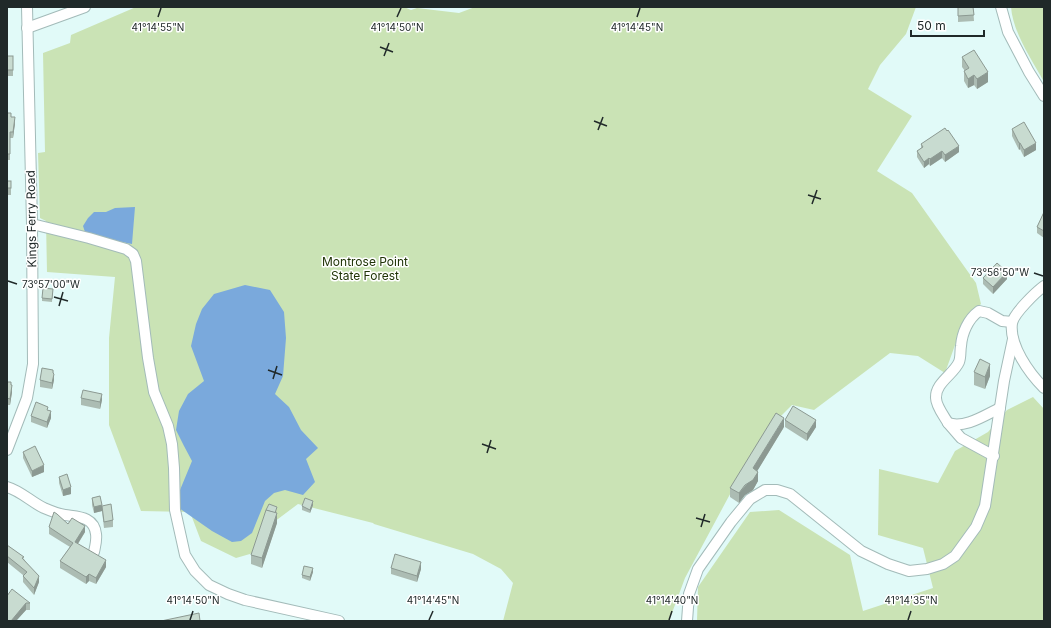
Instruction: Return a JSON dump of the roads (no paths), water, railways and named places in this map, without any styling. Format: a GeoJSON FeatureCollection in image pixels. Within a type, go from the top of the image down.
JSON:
{"type":"FeatureCollection","features":[{"type":"Feature","properties":{"kind":"street","name":"Kings Ferry Road"},"geometry":{"type":"LineString","coordinates":[[7,450],[27,398],[33,364],[32,224],[27,7]]}},
{"type":"Feature","properties":{"kind":"street"},"geometry":{"type":"LineString","coordinates":[[27,28],[85,7]]}},
{"type":"Feature","properties":{"kind":"street"},"geometry":{"type":"LineString","coordinates":[[1001,7],[1008,32],[1029,72],[1044,96]]}},
{"type":"Feature","properties":{"kind":"street"},"geometry":{"type":"LineString","coordinates":[[32,224],[96,240],[126,249],[133,254],[136,261],[148,358],[154,392],[168,426],[172,444],[175,510],[185,555],[195,571],[209,585],[245,600],[339,621]]}},
{"type":"Feature","properties":{"kind":"street"},"geometry":{"type":"LineString","coordinates":[[687,621],[689,594],[698,569],[731,522],[750,499],[765,490],[777,490],[790,494],[861,551],[888,564],[909,571],[927,569],[943,564],[955,556],[976,527],[986,506],[1004,381],[1012,339],[1012,322],[1017,313],[1044,286]]}},
{"type":"Feature","properties":{"kind":"street"},"geometry":{"type":"LineString","coordinates":[[994,456],[961,438],[948,423],[936,398],[938,387],[956,368],[960,359],[961,345],[964,334],[972,316],[979,311],[988,312],[1002,321],[1012,322]]}},
{"type":"Feature","properties":{"kind":"street"},"geometry":{"type":"LineString","coordinates":[[1012,339],[1019,354],[1037,381],[1044,388]]}},
{"type":"Feature","properties":{"kind":"street"},"geometry":{"type":"LineString","coordinates":[[948,423],[954,425],[963,424],[1000,408]]}},
{"type":"Feature","properties":{"kind":"street"},"geometry":{"type":"LineString","coordinates":[[7,487],[24,495],[38,505],[52,512],[79,516],[87,520],[94,527],[96,534],[94,552]]}},
{"type":"Feature","properties":{"kind":"water"},"geometry":{"type":"Polygon","coordinates":[[[135,207],[132,244],[86,235],[83,226],[94,212],[106,212],[115,208],[135,207]]]}},
{"type":"Feature","properties":{"kind":"water"},"geometry":{"type":"Polygon","coordinates":[[[245,285],[270,290],[284,312],[286,338],[283,376],[275,394],[289,407],[301,430],[318,448],[306,459],[315,482],[303,495],[285,490],[274,493],[265,501],[252,533],[241,541],[232,542],[212,531],[179,508],[180,490],[192,461],[176,430],[179,411],[188,394],[204,381],[191,346],[196,324],[202,309],[214,294],[245,285]]]}},
{"type":"Feature","properties":{"kind":"park label","name":"Montrose Point State Forest"},"geometry":{"type":"Point","coordinates":[365,268]}}]}
